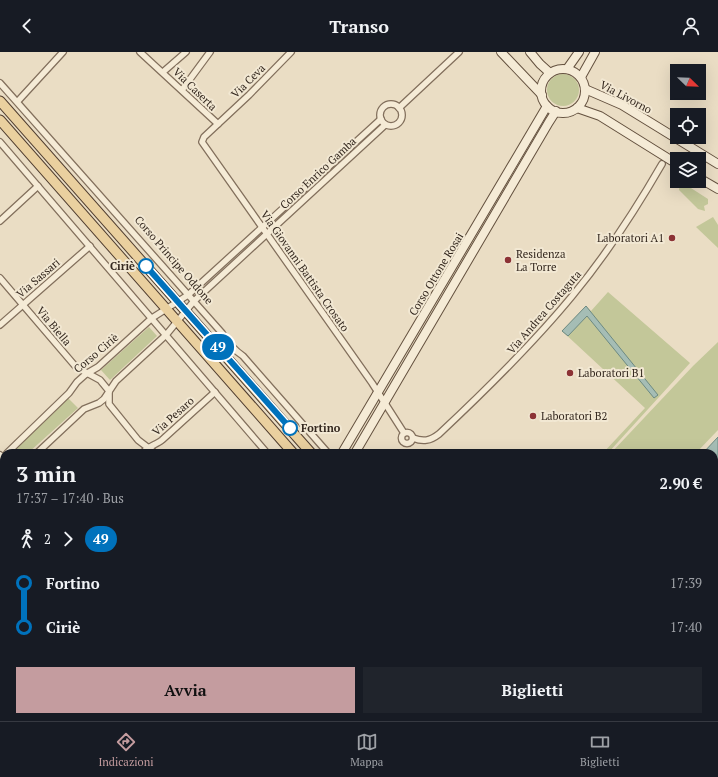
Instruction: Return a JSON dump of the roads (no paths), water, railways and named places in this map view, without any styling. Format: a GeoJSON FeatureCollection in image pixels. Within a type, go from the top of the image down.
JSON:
{"type":"FeatureCollection","features":[{"type":"Feature","properties":{"kind":"main road"},"geometry":{"type":"LineString","coordinates":[[0,101],[308,449]]}},
{"type":"Feature","properties":{"kind":"main road"},"geometry":{"type":"LineString","coordinates":[[0,120],[289,449]]}},
{"type":"Feature","properties":{"kind":"street"},"geometry":{"type":"LineString","coordinates":[[18,101],[63,52]]}},
{"type":"Feature","properties":{"kind":"street","name":"Via Caserta"},"geometry":{"type":"LineString","coordinates":[[140,52],[218,124]]}},
{"type":"Feature","properties":{"kind":"street"},"geometry":{"type":"LineString","coordinates":[[163,72],[186,52]]}},
{"type":"Feature","properties":{"kind":"street"},"geometry":{"type":"LineString","coordinates":[[182,90],[210,52]]}},
{"type":"Feature","properties":{"kind":"street","name":"Via Ceva"},"geometry":{"type":"LineString","coordinates":[[218,124],[291,52]]}},
{"type":"Feature","properties":{"kind":"street"},"geometry":{"type":"LineString","coordinates":[[399,108],[460,52]]}},
{"type":"Feature","properties":{"kind":"street"},"geometry":{"type":"LineString","coordinates":[[501,52],[542,95],[548,106],[556,111],[567,112],[577,108],[584,99],[585,89],[581,77],[566,69],[559,69],[550,73],[543,83],[542,95]]}},
{"type":"Feature","properties":{"kind":"street"},"geometry":{"type":"LineString","coordinates":[[530,52],[550,73]]}},
{"type":"Feature","properties":{"kind":"street"},"geometry":{"type":"LineString","coordinates":[[566,69],[579,52]]}},
{"type":"Feature","properties":{"kind":"street"},"geometry":{"type":"LineString","coordinates":[[581,77],[595,52]]}},
{"type":"Feature","properties":{"kind":"street","name":"Corso Principe Oddone"},"geometry":{"type":"LineString","coordinates":[[0,83],[18,101],[194,301],[222,333],[227,342],[243,356],[324,449]]}},
{"type":"Feature","properties":{"kind":"street","name":"Via Livorno"},"geometry":{"type":"LineString","coordinates":[[585,89],[622,105],[718,164]]}},
{"type":"Feature","properties":{"kind":"street"},"geometry":{"type":"LineString","coordinates":[[387,104],[394,104],[399,108],[402,114],[399,122],[395,125],[385,125],[380,120],[380,111],[387,104]]}},
{"type":"Feature","properties":{"kind":"street","name":"Corso Ottone Rosai"},"geometry":{"type":"LineString","coordinates":[[344,449],[548,106]]}},
{"type":"Feature","properties":{"kind":"street"},"geometry":{"type":"LineString","coordinates":[[577,108],[600,116],[670,160]]}},
{"type":"Feature","properties":{"kind":"street","name":"Corso Ottone Rosai"},"geometry":{"type":"LineString","coordinates":[[357,449],[548,122],[556,111]]}},
{"type":"Feature","properties":{"kind":"street","name":"Corso Enrico Gamba"},"geometry":{"type":"LineString","coordinates":[[188,295],[380,120]]}},
{"type":"Feature","properties":{"kind":"street","name":"Via Giovanni Battista Crosato"},"geometry":{"type":"LineString","coordinates":[[218,124],[204,137],[202,142],[378,392],[404,433]]}},
{"type":"Feature","properties":{"kind":"street","name":"Corso Enrico Gamba"},"geometry":{"type":"LineString","coordinates":[[194,301],[385,125]]}},
{"type":"Feature","properties":{"kind":"street"},"geometry":{"type":"LineString","coordinates":[[0,142],[265,449]]}},
{"type":"Feature","properties":{"kind":"street","name":"Via Andrea Costaguta"},"geometry":{"type":"LineString","coordinates":[[413,438],[426,441],[439,434],[505,370],[538,335],[573,295],[594,268],[620,231],[662,164]]}},
{"type":"Feature","properties":{"kind":"street"},"geometry":{"type":"LineString","coordinates":[[706,182],[718,189]]}},
{"type":"Feature","properties":{"kind":"street"},"geometry":{"type":"LineString","coordinates":[[0,221],[38,186]]}},
{"type":"Feature","properties":{"kind":"street","name":"Via Sassari"},"geometry":{"type":"LineString","coordinates":[[0,325],[90,246]]}},
{"type":"Feature","properties":{"kind":"street","name":"Via Biella"},"geometry":{"type":"LineString","coordinates":[[0,278],[76,367],[86,374],[100,380],[109,391]]}},
{"type":"Feature","properties":{"kind":"street","name":"Corso Ciriè"},"geometry":{"type":"LineString","coordinates":[[11,449],[69,393],[77,382],[86,374],[98,367],[152,318],[188,295]]}},
{"type":"Feature","properties":{"kind":"street"},"geometry":{"type":"LineString","coordinates":[[40,449],[84,409],[99,403],[116,380],[166,335],[194,301]]}},
{"type":"Feature","properties":{"kind":"street"},"geometry":{"type":"LineString","coordinates":[[109,391],[109,404],[138,440],[150,448]]}},
{"type":"Feature","properties":{"kind":"street","name":"Via Pesaro"},"geometry":{"type":"LineString","coordinates":[[150,448],[162,440],[215,392]]}},
{"type":"Feature","properties":{"kind":"street"},"geometry":{"type":"LineString","coordinates":[[408,432],[411,433],[413,438],[410,442],[405,443],[402,437],[404,433],[408,432]]}},
{"type":"Feature","properties":{"kind":"water"},"geometry":{"type":"Polygon","coordinates":[[[586,306],[658,395],[654,398],[587,316],[568,336],[562,331],[586,306]]]}},
{"type":"Feature","properties":{"kind":"water"},"geometry":{"type":"Polygon","coordinates":[[[718,437],[718,449],[707,449],[718,437]]]}},
{"type":"Feature","properties":{"kind":"place","name":"Laboratori A1"},"geometry":{"type":"Point","coordinates":[672,238]}},
{"type":"Feature","properties":{"kind":"place","name":"Residenza La Torre"},"geometry":{"type":"Point","coordinates":[508,260]}},
{"type":"Feature","properties":{"kind":"place","name":"Ciriè"},"geometry":{"type":"Point","coordinates":[146,266]}},
{"type":"Feature","properties":{"kind":"place","name":"Laboratori B1"},"geometry":{"type":"Point","coordinates":[570,373]}},
{"type":"Feature","properties":{"kind":"place","name":"Laboratori B2"},"geometry":{"type":"Point","coordinates":[533,416]}},
{"type":"Feature","properties":{"kind":"place","name":"Fortino"},"geometry":{"type":"Point","coordinates":[290,428]}}]}
